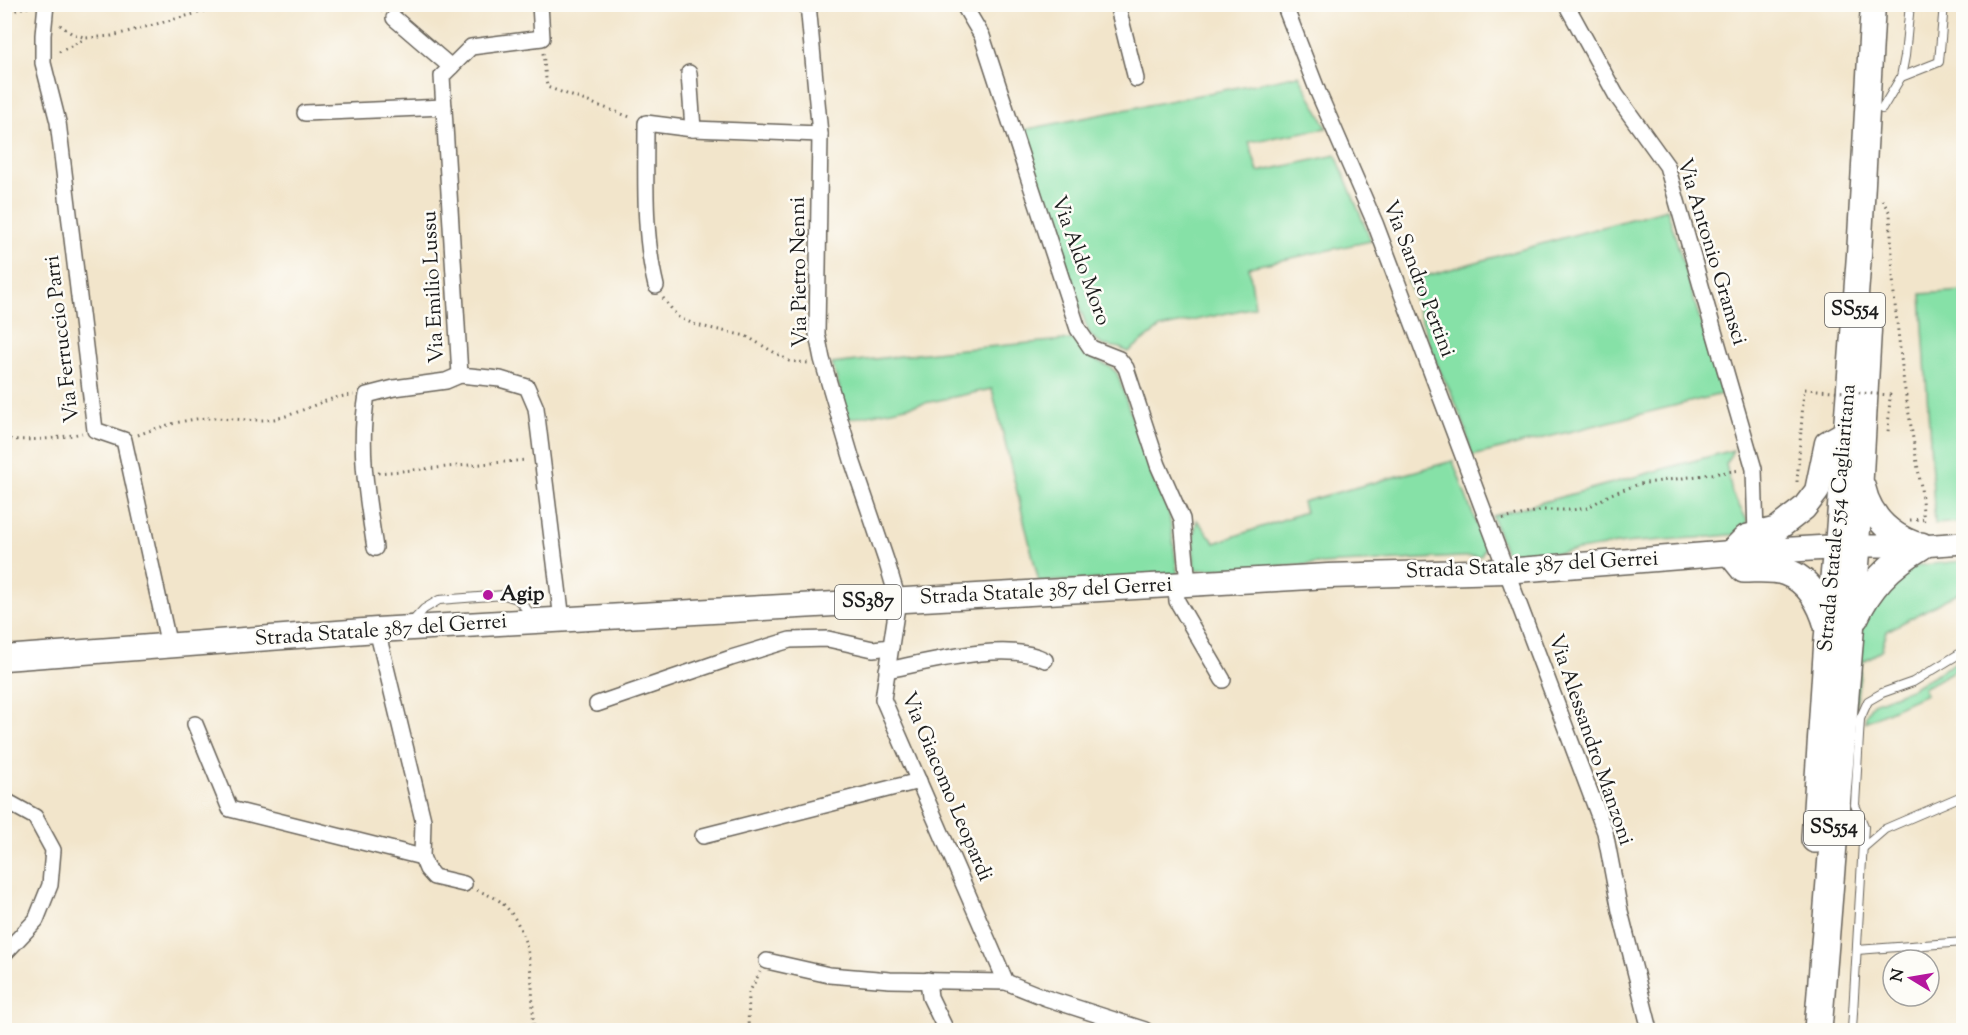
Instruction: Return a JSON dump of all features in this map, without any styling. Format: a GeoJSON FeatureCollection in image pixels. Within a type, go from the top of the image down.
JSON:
{"type":"FeatureCollection","features":[{"type":"Feature","properties":{"kind":"highway","name":"Strada Statale 554 Cagliaritana"},"geometry":{"type":"LineString","coordinates":[[1801,1030],[1847,546]]}},
{"type":"Feature","properties":{"kind":"highway"},"geometry":{"type":"LineString","coordinates":[[1731,553],[1744,569],[1774,569],[1787,572],[1806,586],[1840,633],[1880,577],[1921,546]]}},
{"type":"Feature","properties":{"kind":"highway","name":"Strada Statale 554 Cagliaritana"},"geometry":{"type":"LineString","coordinates":[[1818,1030],[1840,633]]}},
{"type":"Feature","properties":{"kind":"main road","name":"Strada Statale 554 Cagliaritana"},"geometry":{"type":"LineString","coordinates":[[1847,546],[1845,432],[1859,255],[1873,4]]}},
{"type":"Feature","properties":{"kind":"main road","name":"Strada Statale 554 Cagliaritana"},"geometry":{"type":"LineString","coordinates":[[1847,546],[1862,471],[1889,4]]}},
{"type":"Feature","properties":{"kind":"main road"},"geometry":{"type":"LineString","coordinates":[[1731,553],[1746,537],[1777,529],[1804,508],[1817,491],[1827,443],[1845,432]]}},
{"type":"Feature","properties":{"kind":"main road"},"geometry":{"type":"LineString","coordinates":[[1862,471],[1865,494],[1875,515],[1900,538],[1921,546]]}},
{"type":"Feature","properties":{"kind":"main road"},"geometry":{"type":"LineString","coordinates":[[1847,546],[1921,546],[1964,543]]}},
{"type":"Feature","properties":{"kind":"main road","name":"Strada Statale 387 del Gerrei"},"geometry":{"type":"LineString","coordinates":[[4,658],[377,630],[1328,576],[1505,571],[1847,546]]}},
{"type":"Feature","properties":{"kind":"street"},"geometry":{"type":"LineString","coordinates":[[540,4],[542,38]]}},
{"type":"Feature","properties":{"kind":"street","name":"Via Pietro Nenni"},"geometry":{"type":"LineString","coordinates":[[808,4],[820,134],[817,334],[823,364],[852,460],[888,562],[898,600]]}},
{"type":"Feature","properties":{"kind":"street","name":"Via Aldo Moro"},"geometry":{"type":"LineString","coordinates":[[963,4],[982,36],[1077,329],[1091,348],[1119,359],[1126,368],[1158,465],[1182,519],[1182,584],[1177,601],[1223,680]]}},
{"type":"Feature","properties":{"kind":"street"},"geometry":{"type":"LineString","coordinates":[[1117,4],[1136,79]]}},
{"type":"Feature","properties":{"kind":"street","name":"Via Sandro Pertini"},"geometry":{"type":"LineString","coordinates":[[1284,4],[1318,92],[1375,223],[1505,571]]}},
{"type":"Feature","properties":{"kind":"street","name":"Via Antonio Gramsci"},"geometry":{"type":"LineString","coordinates":[[1566,4],[1616,95],[1667,166],[1754,469],[1756,535]]}},
{"type":"Feature","properties":{"kind":"street","name":"Via Ferruccio Parri"},"geometry":{"type":"LineString","coordinates":[[46,8],[42,35],[43,63],[58,122],[95,430],[124,440]]}},
{"type":"Feature","properties":{"kind":"street"},"geometry":{"type":"LineString","coordinates":[[394,18],[451,67]]}},
{"type":"Feature","properties":{"kind":"street","name":"Via Emilio Lussu"},"geometry":{"type":"LineString","coordinates":[[542,38],[471,46],[442,76],[460,375],[500,379],[527,387],[536,408],[562,620]]}},
{"type":"Feature","properties":{"kind":"street"},"geometry":{"type":"LineString","coordinates":[[689,73],[693,129]]}},
{"type":"Feature","properties":{"kind":"street"},"geometry":{"type":"LineString","coordinates":[[305,112],[444,107]]}},
{"type":"Feature","properties":{"kind":"street"},"geometry":{"type":"LineString","coordinates":[[656,286],[650,262],[646,217],[646,123],[693,129],[820,134]]}},
{"type":"Feature","properties":{"kind":"street"},"geometry":{"type":"LineString","coordinates":[[375,549],[362,448],[367,394],[446,381],[460,375]]}},
{"type":"Feature","properties":{"kind":"street"},"geometry":{"type":"LineString","coordinates":[[124,440],[169,645]]}},
{"type":"Feature","properties":{"kind":"street","name":"Via Alessandro Manzoni"},"geometry":{"type":"LineString","coordinates":[[1505,571],[1605,832],[1620,911],[1650,1030]]}},
{"type":"Feature","properties":{"kind":"street","name":"Via Giacomo Leopardi"},"geometry":{"type":"LineString","coordinates":[[898,600],[883,699],[1006,982]]}},
{"type":"Feature","properties":{"kind":"street"},"geometry":{"type":"LineString","coordinates":[[377,630],[423,820],[422,857],[427,869],[434,877],[464,884]]}},
{"type":"Feature","properties":{"kind":"street"},"geometry":{"type":"LineString","coordinates":[[597,704],[790,640],[828,639],[873,649],[891,647]]}},
{"type":"Feature","properties":{"kind":"street"},"geometry":{"type":"LineString","coordinates":[[887,670],[946,658],[1005,651],[1034,654],[1045,660]]}},
{"type":"Feature","properties":{"kind":"street"},"geometry":{"type":"LineString","coordinates":[[195,724],[230,809],[422,857]]}},
{"type":"Feature","properties":{"kind":"street"},"geometry":{"type":"LineString","coordinates":[[703,836],[919,781]]}},
{"type":"Feature","properties":{"kind":"street"},"geometry":{"type":"LineString","coordinates":[[4,800],[35,817],[53,850],[50,885],[36,920],[4,954]]}},
{"type":"Feature","properties":{"kind":"street"},"geometry":{"type":"LineString","coordinates":[[767,961],[829,975],[890,980],[1006,982],[1046,998],[1145,1030]]}},
{"type":"Feature","properties":{"kind":"street"},"geometry":{"type":"LineString","coordinates":[[928,980],[930,997],[946,1030]]}},
{"type":"Feature","properties":{"kind":"lane"},"geometry":{"type":"LineString","coordinates":[[1882,109],[1901,77],[1910,4]]}},
{"type":"Feature","properties":{"kind":"lane"},"geometry":{"type":"LineString","coordinates":[[1901,77],[1939,62],[1944,4]]}},
{"type":"Feature","properties":{"kind":"lane"},"geometry":{"type":"LineString","coordinates":[[1852,1030],[1864,826],[1855,805],[1860,719],[1868,701],[1882,693],[1913,682],[1964,651]]}},
{"type":"Feature","properties":{"kind":"lane"},"geometry":{"type":"LineString","coordinates":[[1863,848],[1885,829],[1964,795]]}},
{"type":"Feature","properties":{"kind":"lane"},"geometry":{"type":"LineString","coordinates":[[1857,950],[1964,942]]}},
{"type":"Feature","properties":{"kind":"path"},"geometry":{"type":"LineString","coordinates":[[43,63],[59,51],[86,38],[112,36],[231,4]]}},
{"type":"Feature","properties":{"kind":"path"},"geometry":{"type":"LineString","coordinates":[[4,14],[25,8],[46,8],[71,33],[86,38]]}},
{"type":"Feature","properties":{"kind":"path"},"geometry":{"type":"LineString","coordinates":[[542,38],[547,87],[646,123]]}},
{"type":"Feature","properties":{"kind":"path"},"geometry":{"type":"LineString","coordinates":[[1877,191],[1890,213],[1894,296],[1923,519],[1906,519]]}},
{"type":"Feature","properties":{"kind":"path"},"geometry":{"type":"LineString","coordinates":[[656,286],[663,299],[678,317],[696,325],[746,336],[789,361],[823,364]]}},
{"type":"Feature","properties":{"kind":"path"},"geometry":{"type":"LineString","coordinates":[[1797,491],[1803,388],[1890,395],[1888,433]]}},
{"type":"Feature","properties":{"kind":"path"},"geometry":{"type":"LineString","coordinates":[[124,440],[152,429],[206,418],[232,418],[249,421],[275,419],[346,395],[367,394]]}},
{"type":"Feature","properties":{"kind":"path"},"geometry":{"type":"LineString","coordinates":[[4,439],[63,438],[95,430]]}},
{"type":"Feature","properties":{"kind":"path"},"geometry":{"type":"LineString","coordinates":[[365,476],[387,471],[542,460]]}},
{"type":"Feature","properties":{"kind":"path"},"geometry":{"type":"LineString","coordinates":[[1488,523],[1543,510],[1587,508],[1611,494],[1639,484],[1754,469]]}},
{"type":"Feature","properties":{"kind":"path"},"geometry":{"type":"LineString","coordinates":[[464,884],[501,901],[516,918],[526,945],[534,1030]]}},
{"type":"Feature","properties":{"kind":"path"},"geometry":{"type":"LineString","coordinates":[[748,1030],[749,993],[767,961]]}},
{"type":"Feature","properties":{"kind":"green space"},"geometry":{"type":"Polygon","coordinates":[[[1299,75],[1327,128],[1249,142],[1258,172],[1336,155],[1371,241],[1249,267],[1255,307],[1160,328],[1128,352],[1102,345],[1090,335],[1075,295],[1023,130],[1299,75]]]}},
{"type":"Feature","properties":{"kind":"green space"},"geometry":{"type":"Polygon","coordinates":[[[1667,209],[1722,394],[1472,456],[1465,427],[1438,367],[1408,281],[1667,209]]]}},
{"type":"Feature","properties":{"kind":"green space"},"geometry":{"type":"Polygon","coordinates":[[[1963,291],[1963,522],[1935,524],[1921,294],[1963,291]]]}},
{"type":"Feature","properties":{"kind":"green space"},"geometry":{"type":"Polygon","coordinates":[[[1076,339],[1083,354],[1110,367],[1117,373],[1153,479],[1169,513],[1178,576],[1039,582],[992,389],[849,419],[832,364],[1076,339]]]}},
{"type":"Feature","properties":{"kind":"green space"},"geometry":{"type":"Polygon","coordinates":[[[1733,450],[1726,464],[1732,493],[1747,520],[1747,531],[1738,534],[1626,543],[1550,554],[1519,554],[1505,552],[1492,516],[1733,450]]]}},
{"type":"Feature","properties":{"kind":"green space"},"geometry":{"type":"Polygon","coordinates":[[[1453,461],[1485,547],[1481,556],[1195,570],[1193,545],[1197,520],[1215,543],[1305,512],[1302,502],[1453,461]]]}},
{"type":"Feature","properties":{"kind":"green space"},"geometry":{"type":"Polygon","coordinates":[[[1963,561],[1963,590],[1887,631],[1881,651],[1862,662],[1852,728],[1856,642],[1871,602],[1912,566],[1963,561]]]}},
{"type":"Feature","properties":{"kind":"green space"},"geometry":{"type":"Polygon","coordinates":[[[1963,658],[1963,669],[1957,669],[1923,688],[1926,694],[1865,722],[1873,703],[1910,689],[1963,658]]]}},
{"type":"Feature","properties":{"kind":"place","name":"Agip"},"geometry":{"type":"Point","coordinates":[488,595]}}]}
